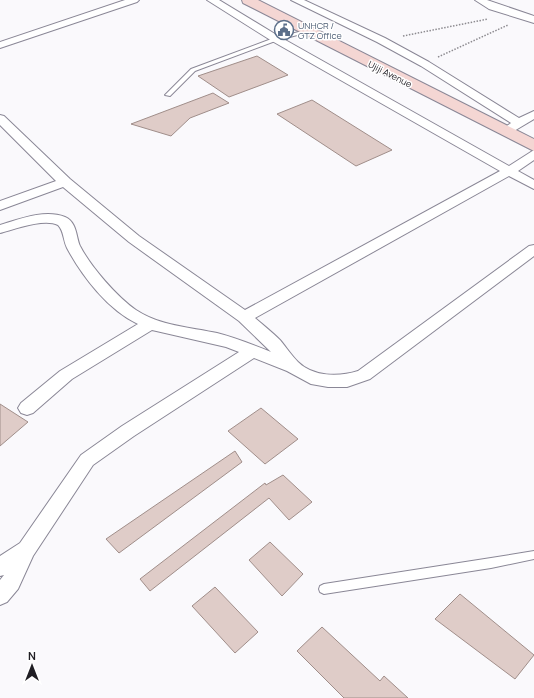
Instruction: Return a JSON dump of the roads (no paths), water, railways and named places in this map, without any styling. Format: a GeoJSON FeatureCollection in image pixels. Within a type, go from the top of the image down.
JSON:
{"type":"FeatureCollection","features":[{"type":"Feature","properties":{"kind":"street"},"geometry":{"type":"LineString","coordinates":[[0,45],[134,0]]}},
{"type":"Feature","properties":{"kind":"street"},"geometry":{"type":"LineString","coordinates":[[212,0],[276,39],[534,184]]}},
{"type":"Feature","properties":{"kind":"street","name":"Ujiji Avenue"},"geometry":{"type":"LineString","coordinates":[[248,0],[534,146]]}},
{"type":"Feature","properties":{"kind":"street"},"geometry":{"type":"LineString","coordinates":[[296,0],[381,40],[425,64],[474,96],[520,123]]}},
{"type":"Feature","properties":{"kind":"street"},"geometry":{"type":"LineString","coordinates":[[480,0],[489,6],[532,18]]}},
{"type":"Feature","properties":{"kind":"street"},"geometry":{"type":"LineString","coordinates":[[506,131],[534,114]]}},
{"type":"Feature","properties":{"kind":"street"},"geometry":{"type":"LineString","coordinates":[[0,118],[65,182],[134,239],[244,317],[274,344],[293,367]]}},
{"type":"Feature","properties":{"kind":"street"},"geometry":{"type":"LineString","coordinates":[[244,317],[509,171],[534,154]]}},
{"type":"Feature","properties":{"kind":"street"},"geometry":{"type":"LineString","coordinates":[[0,206],[65,182]]}},
{"type":"Feature","properties":{"kind":"street"},"geometry":{"type":"LineString","coordinates":[[0,228],[41,220],[58,219],[63,221],[68,228],[73,245],[101,284],[130,313],[150,324],[196,334],[254,350],[293,367],[311,378],[328,381],[347,381],[364,375],[534,249]]}},
{"type":"Feature","properties":{"kind":"street"},"geometry":{"type":"LineString","coordinates":[[27,408],[66,375],[150,324]]}},
{"type":"Feature","properties":{"kind":"street"},"geometry":{"type":"LineString","coordinates":[[0,595],[11,582],[27,549],[87,460],[128,431],[254,350]]}},
{"type":"Feature","properties":{"kind":"street"},"geometry":{"type":"LineString","coordinates":[[0,567],[27,549]]}},
{"type":"Feature","properties":{"kind":"lane"},"geometry":{"type":"LineString","coordinates":[[168,95],[192,70],[276,39],[307,31]]}},
{"type":"Feature","properties":{"kind":"lane"},"geometry":{"type":"LineString","coordinates":[[324,589],[491,564],[534,555]]}},
{"type":"Feature","properties":{"kind":"place","name":"UNHCR / GTZ Office"},"geometry":{"type":"Point","coordinates":[284,30]}}]}
